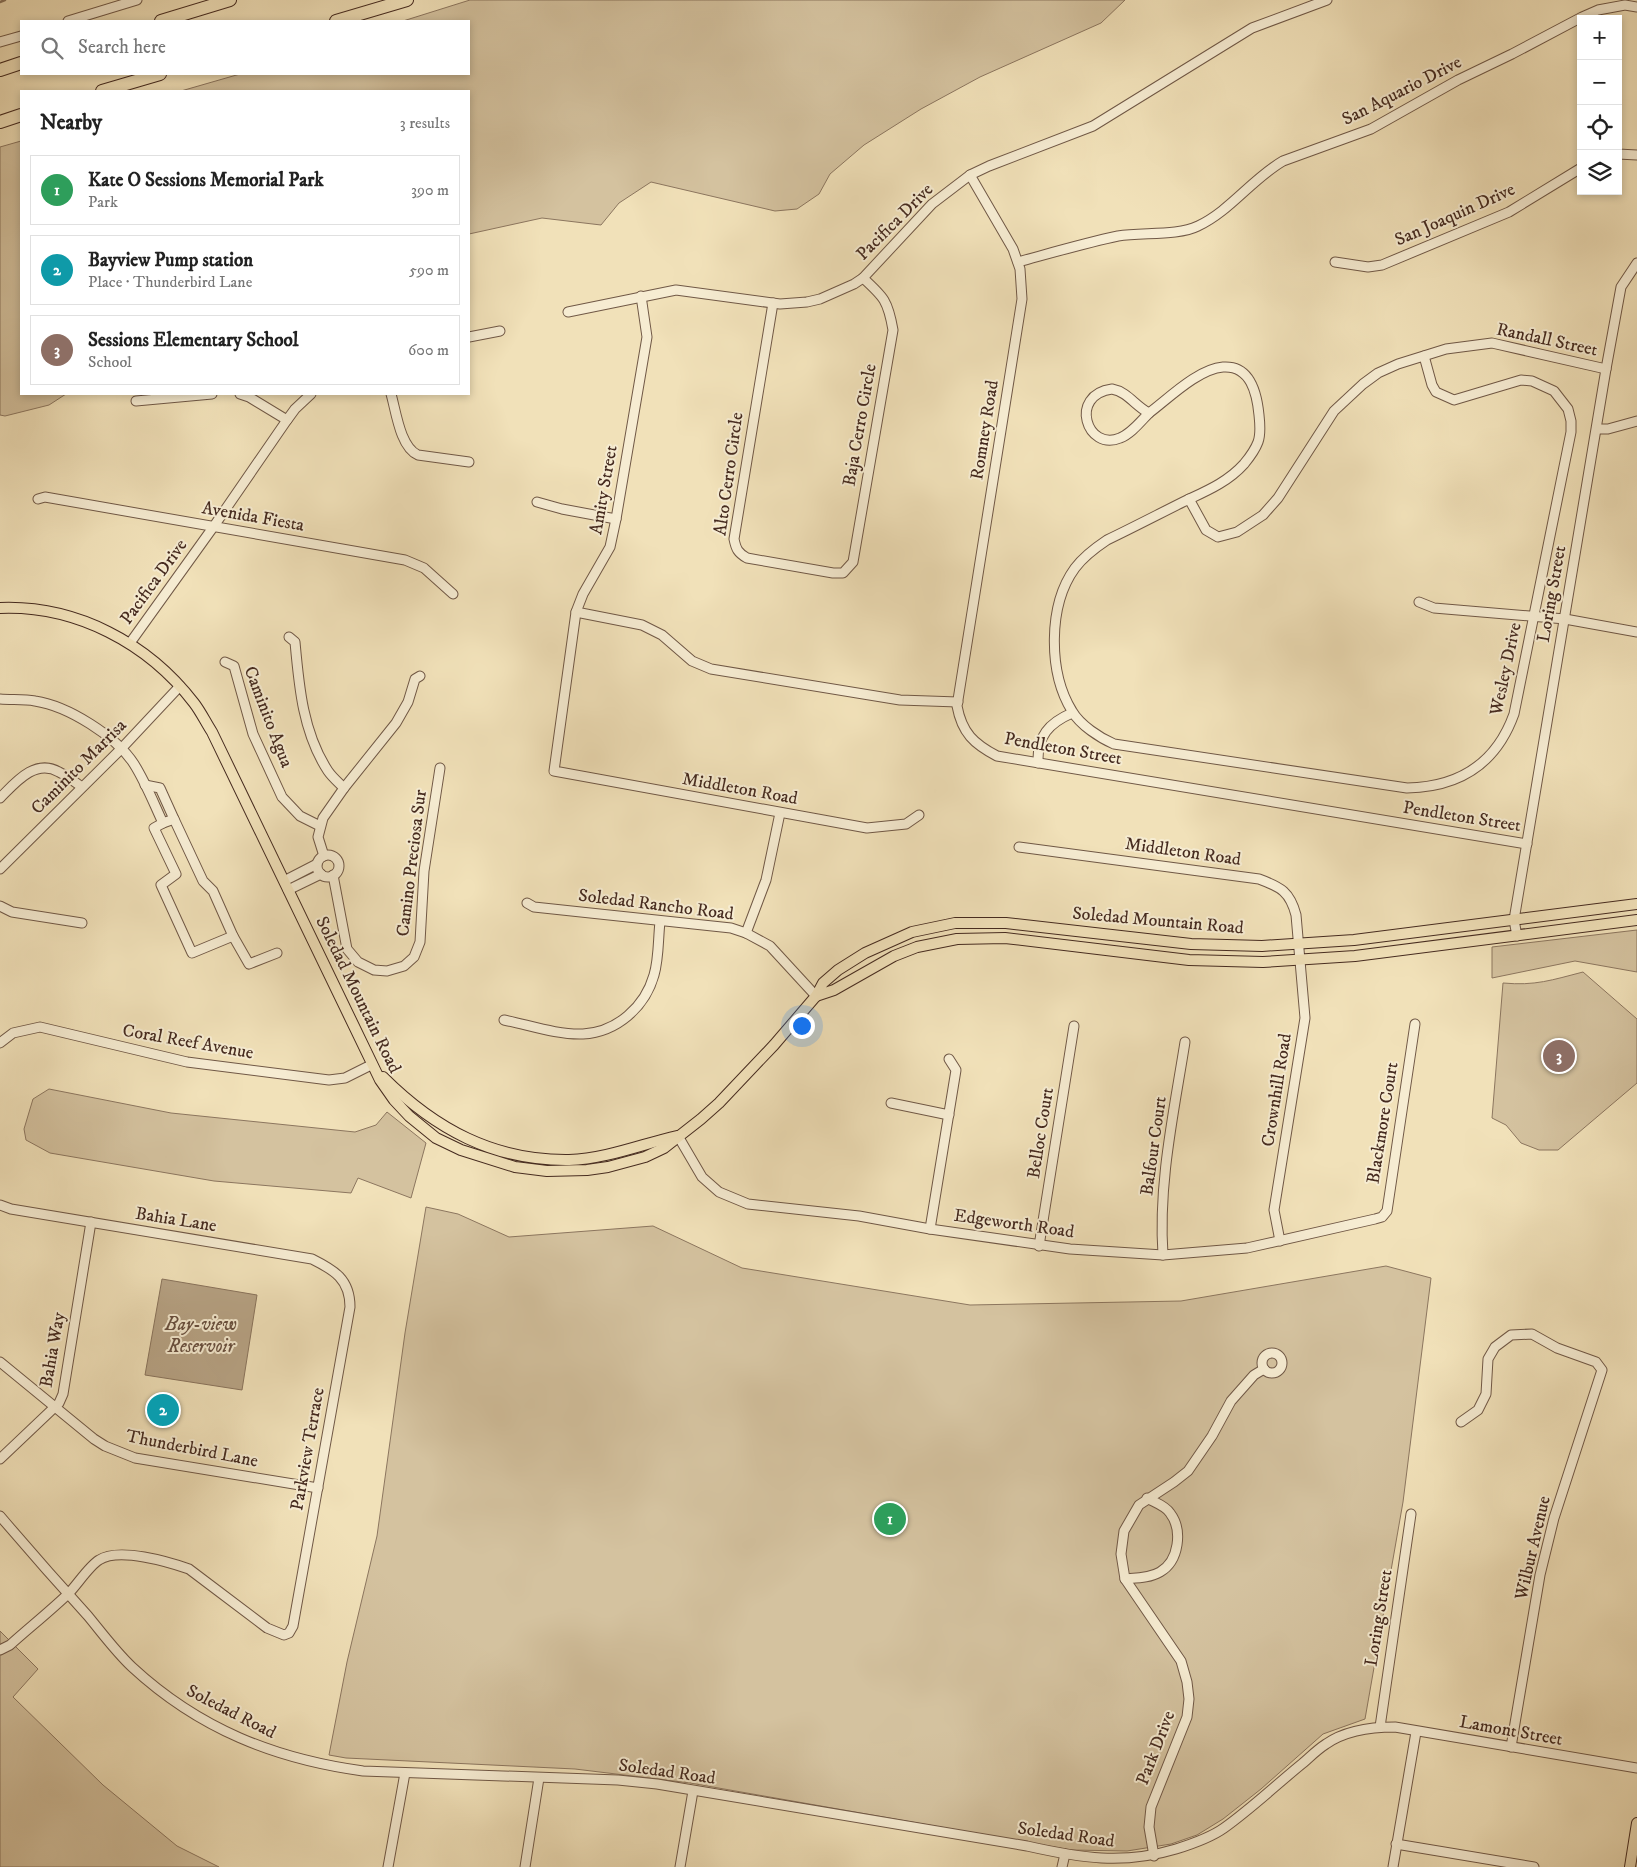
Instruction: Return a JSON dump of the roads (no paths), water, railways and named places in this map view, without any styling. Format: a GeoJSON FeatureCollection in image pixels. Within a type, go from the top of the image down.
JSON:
{"type":"FeatureCollection","features":[{"type":"Feature","properties":{"kind":"highway"},"geometry":{"type":"LineString","coordinates":[[164,20],[230,0]]}},
{"type":"Feature","properties":{"kind":"highway"},"geometry":{"type":"LineString","coordinates":[[339,20],[407,0]]}},
{"type":"Feature","properties":{"kind":"highway"},"geometry":{"type":"LineString","coordinates":[[0,70],[20,63]]}},
{"type":"Feature","properties":{"kind":"highway"},"geometry":{"type":"LineString","coordinates":[[105,90],[157,75]]}},
{"type":"Feature","properties":{"kind":"highway"},"geometry":{"type":"LineString","coordinates":[[0,122],[20,116]]}},
{"type":"Feature","properties":{"kind":"main road","name":"Soledad Mountain Road"},"geometry":{"type":"LineString","coordinates":[[0,608],[52,612],[106,630],[130,643],[154,661],[180,686],[212,732],[371,1064],[394,1100],[409,1116],[436,1138],[461,1150],[515,1167],[539,1170],[587,1170],[626,1163],[664,1148],[719,1103],[816,996],[823,983],[838,970],[865,953],[912,932],[955,923],[1006,923],[1199,944],[1262,946],[1354,940],[1637,904]]}},
{"type":"Feature","properties":{"kind":"main road","name":"Soledad Mountain Road"},"geometry":{"type":"LineString","coordinates":[[816,996],[834,990],[894,956],[917,947],[957,939],[1005,938],[1189,960],[1263,962],[1356,956],[1637,920]]}},
{"type":"Feature","properties":{"kind":"main road"},"geometry":{"type":"LineString","coordinates":[[371,1064],[420,1111],[442,1126],[466,1138],[513,1154],[536,1158],[570,1160],[618,1152],[678,1136]]}},
{"type":"Feature","properties":{"kind":"main road"},"geometry":{"type":"LineString","coordinates":[[1630,1867],[1637,1823]]}},
{"type":"Feature","properties":{"kind":"street"},"geometry":{"type":"LineString","coordinates":[[71,20],[137,0]]}},
{"type":"Feature","properties":{"kind":"street","name":"Pacifica Drive"},"geometry":{"type":"LineString","coordinates":[[568,312],[676,290],[780,304],[820,299],[864,278],[932,204],[970,175],[1093,126],[1252,28],[1327,0]]}},
{"type":"Feature","properties":{"kind":"street","name":"San Aquario Drive"},"geometry":{"type":"LineString","coordinates":[[1018,262],[1119,236],[1183,231],[1196,228],[1213,218],[1271,168],[1283,161],[1371,129],[1458,80],[1582,17],[1607,8],[1625,5],[1637,7]]}},
{"type":"Feature","properties":{"kind":"street"},"geometry":{"type":"LineString","coordinates":[[0,42],[20,36]]}},
{"type":"Feature","properties":{"kind":"street"},"geometry":{"type":"LineString","coordinates":[[1622,154],[1637,155]]}},
{"type":"Feature","properties":{"kind":"street","name":"San Joaquin Drive"},"geometry":{"type":"LineString","coordinates":[[1335,262],[1368,267],[1382,265],[1509,212],[1577,170]]}},
{"type":"Feature","properties":{"kind":"street","name":"Romney Road"},"geometry":{"type":"LineString","coordinates":[[958,702],[1022,299],[1020,269],[1013,249],[970,175]]}},
{"type":"Feature","properties":{"kind":"street","name":"Loring Street"},"geometry":{"type":"LineString","coordinates":[[1517,936],[1514,920],[1606,369],[1621,286],[1637,263]]}},
{"type":"Feature","properties":{"kind":"street","name":"Baja Cerro Circle"},"geometry":{"type":"LineString","coordinates":[[833,573],[843,573],[853,562],[893,330],[890,309],[881,294],[864,278]]}},
{"type":"Feature","properties":{"kind":"street","name":"Amity Street"},"geometry":{"type":"LineString","coordinates":[[554,771],[576,612],[582,594],[610,547],[616,519],[647,337],[641,296]]}},
{"type":"Feature","properties":{"kind":"street","name":"Alto Cerro Circle"},"geometry":{"type":"LineString","coordinates":[[773,303],[734,539],[736,549],[739,554],[748,558],[833,573]]}},
{"type":"Feature","properties":{"kind":"street"},"geometry":{"type":"LineString","coordinates":[[470,337],[500,331]]}},
{"type":"Feature","properties":{"kind":"street","name":"Randall Street"},"geometry":{"type":"LineString","coordinates":[[1424,356],[1446,349],[1492,343],[1606,369]]}},
{"type":"Feature","properties":{"kind":"street"},"geometry":{"type":"LineString","coordinates":[[1189,499],[1206,530],[1218,537],[1237,532],[1263,515],[1278,498],[1334,411],[1378,373],[1398,364],[1424,356]]}},
{"type":"Feature","properties":{"kind":"street","name":"Wesley Drive"},"geometry":{"type":"LineString","coordinates":[[1149,413],[1204,371],[1223,367],[1234,368],[1242,372],[1252,382],[1258,398],[1259,441],[1244,465],[1226,481],[1107,540],[1090,552],[1075,568],[1062,593],[1055,625],[1054,642],[1060,686],[1072,713],[1082,723],[1114,744],[1407,788],[1429,788],[1465,776],[1475,770],[1492,754],[1510,727],[1571,432],[1571,420],[1568,409],[1554,391],[1532,380],[1521,380],[1454,400],[1436,392],[1432,385],[1424,356]]}},
{"type":"Feature","properties":{"kind":"street"},"geometry":{"type":"LineString","coordinates":[[1112,389],[1127,395],[1141,409],[1149,413],[1122,438],[1110,440],[1094,434],[1087,424],[1085,416],[1086,407],[1096,394],[1103,390],[1112,389]]}},
{"type":"Feature","properties":{"kind":"street"},"geometry":{"type":"LineString","coordinates":[[136,401],[201,395]]}},
{"type":"Feature","properties":{"kind":"street"},"geometry":{"type":"LineString","coordinates":[[243,395],[287,420]]}},
{"type":"Feature","properties":{"kind":"street","name":"Pacifica Drive"},"geometry":{"type":"LineString","coordinates":[[130,643],[287,420],[295,409],[310,395]]}},
{"type":"Feature","properties":{"kind":"street"},"geometry":{"type":"LineString","coordinates":[[391,395],[404,442],[411,452],[418,455],[469,462]]}},
{"type":"Feature","properties":{"kind":"street"},"geometry":{"type":"LineString","coordinates":[[1597,429],[1608,429],[1637,421]]}},
{"type":"Feature","properties":{"kind":"street","name":"Avenida Fiesta"},"geometry":{"type":"LineString","coordinates":[[38,499],[45,497],[405,560],[424,568],[453,594]]}},
{"type":"Feature","properties":{"kind":"street"},"geometry":{"type":"LineString","coordinates":[[537,502],[562,509],[616,519]]}},
{"type":"Feature","properties":{"kind":"street"},"geometry":{"type":"LineString","coordinates":[[1419,602],[1434,608],[1565,618],[1637,632]]}},
{"type":"Feature","properties":{"kind":"street"},"geometry":{"type":"LineString","coordinates":[[576,612],[642,625],[662,635],[692,661],[712,669],[900,700],[958,702]]}},
{"type":"Feature","properties":{"kind":"street"},"geometry":{"type":"LineString","coordinates":[[289,637],[295,642],[300,694],[308,729],[329,772],[344,788]]}},
{"type":"Feature","properties":{"kind":"street","name":"Caminito Agua"},"geometry":{"type":"LineString","coordinates":[[225,662],[234,666],[253,734],[282,797],[300,816],[320,826]]}},
{"type":"Feature","properties":{"kind":"street"},"geometry":{"type":"LineString","coordinates":[[324,856],[318,837],[323,818],[344,788],[396,723],[408,702],[415,678],[420,676]]}},
{"type":"Feature","properties":{"kind":"street","name":"Caminito Marrisa"},"geometry":{"type":"LineString","coordinates":[[0,869],[120,750],[180,686]]}},
{"type":"Feature","properties":{"kind":"street"},"geometry":{"type":"LineString","coordinates":[[0,699],[34,701],[47,704],[70,713],[98,730],[133,763],[146,785],[163,824]]}},
{"type":"Feature","properties":{"kind":"street","name":"Pendleton Street"},"geometry":{"type":"LineString","coordinates":[[958,702],[956,706],[959,718],[969,736],[980,747],[997,756],[1527,844]]}},
{"type":"Feature","properties":{"kind":"street"},"geometry":{"type":"LineString","coordinates":[[1038,763],[1041,739],[1046,731],[1057,720],[1072,713]]}},
{"type":"Feature","properties":{"kind":"street"},"geometry":{"type":"LineString","coordinates":[[0,798],[23,775],[45,768],[58,771],[82,787]]}},
{"type":"Feature","properties":{"kind":"street","name":"Camino Preciosa Sur"},"geometry":{"type":"LineString","coordinates":[[333,876],[347,949],[358,962],[374,970],[387,971],[404,966],[414,957],[420,942],[424,871],[440,768]]}},
{"type":"Feature","properties":{"kind":"street","name":"Middleton Road"},"geometry":{"type":"LineString","coordinates":[[554,771],[867,828],[906,824],[919,816]]}},
{"type":"Feature","properties":{"kind":"street"},"geometry":{"type":"LineString","coordinates":[[146,785],[160,788],[202,881],[213,890],[233,936],[249,964],[277,953]]}},
{"type":"Feature","properties":{"kind":"street"},"geometry":{"type":"LineString","coordinates":[[746,933],[766,880],[780,813]]}},
{"type":"Feature","properties":{"kind":"street"},"geometry":{"type":"LineString","coordinates":[[174,820],[154,828],[176,874],[161,885],[192,953],[233,936]]}},
{"type":"Feature","properties":{"kind":"street","name":"Middleton Road"},"geometry":{"type":"LineString","coordinates":[[1019,847],[1259,879],[1284,890],[1293,903],[1299,943]]}},
{"type":"Feature","properties":{"kind":"street"},"geometry":{"type":"LineString","coordinates":[[286,886],[317,864],[324,856],[331,856],[337,860],[338,867],[333,876],[326,877],[318,871],[317,864]]}},
{"type":"Feature","properties":{"kind":"street"},"geometry":{"type":"LineString","coordinates":[[286,886],[321,874]]}},
{"type":"Feature","properties":{"kind":"street","name":"Soledad Rancho Road"},"geometry":{"type":"LineString","coordinates":[[527,903],[534,907],[660,922],[731,928],[746,933],[770,946],[816,996]]}},
{"type":"Feature","properties":{"kind":"street"},"geometry":{"type":"LineString","coordinates":[[0,906],[12,912],[82,923]]}},
{"type":"Feature","properties":{"kind":"street"},"geometry":{"type":"LineString","coordinates":[[504,1020],[566,1033],[584,1034],[612,1028],[632,1014],[646,997],[655,974],[660,922]]}},
{"type":"Feature","properties":{"kind":"street","name":"Crownhill Road"},"geometry":{"type":"LineString","coordinates":[[1280,1241],[1274,1210],[1304,1018],[1299,943]]}},
{"type":"Feature","properties":{"kind":"street","name":"Blackmore Court"},"geometry":{"type":"LineString","coordinates":[[1375,1219],[1382,1217],[1387,1212],[1415,1024]]}},
{"type":"Feature","properties":{"kind":"street","name":"Belloc Court"},"geometry":{"type":"LineString","coordinates":[[1039,1246],[1074,1026]]}},
{"type":"Feature","properties":{"kind":"street","name":"Coral Reef Avenue"},"geometry":{"type":"LineString","coordinates":[[0,1043],[13,1032],[40,1027],[187,1062],[329,1080],[345,1078],[371,1064]]}},
{"type":"Feature","properties":{"kind":"street","name":"Balfour Court"},"geometry":{"type":"LineString","coordinates":[[1162,1255],[1162,1193],[1185,1042]]}},
{"type":"Feature","properties":{"kind":"street"},"geometry":{"type":"LineString","coordinates":[[930,1229],[956,1070],[950,1059]]}},
{"type":"Feature","properties":{"kind":"street"},"geometry":{"type":"LineString","coordinates":[[891,1103],[949,1115]]}},
{"type":"Feature","properties":{"kind":"street","name":"Edgeworth Road"},"geometry":{"type":"LineString","coordinates":[[678,1136],[702,1177],[719,1192],[748,1204],[859,1216],[1039,1246],[1162,1255],[1247,1248],[1375,1219]]}},
{"type":"Feature","properties":{"kind":"street","name":"Bahia Lane"},"geometry":{"type":"LineString","coordinates":[[0,1204],[11,1209],[312,1259],[332,1269],[342,1278]]}},
{"type":"Feature","properties":{"kind":"street","name":"Bahia Way"},"geometry":{"type":"LineString","coordinates":[[0,1459],[59,1403],[63,1394],[91,1222]]}},
{"type":"Feature","properties":{"kind":"street","name":"Parkview Terrace"},"geometry":{"type":"LineString","coordinates":[[68,1594],[99,1560],[113,1555],[125,1554],[177,1564],[190,1569],[267,1628],[284,1635],[290,1633],[293,1626],[350,1307],[350,1296],[342,1278]]}},
{"type":"Feature","properties":{"kind":"street","name":"Wilbur Avenue"},"geometry":{"type":"LineString","coordinates":[[1461,1422],[1478,1410],[1486,1394],[1488,1359],[1495,1347],[1511,1335],[1532,1334],[1557,1348],[1596,1362],[1602,1370],[1554,1518],[1540,1575],[1511,1747]]}},
{"type":"Feature","properties":{"kind":"street","name":"Thunderbird Lane"},"geometry":{"type":"LineString","coordinates":[[0,1362],[105,1446],[135,1458],[318,1488]]}},
{"type":"Feature","properties":{"kind":"street","name":"Park Drive"},"geometry":{"type":"LineString","coordinates":[[1154,1856],[1148,1827],[1151,1807],[1187,1717],[1189,1699],[1187,1682],[1181,1661],[1125,1579],[1121,1554],[1124,1531],[1132,1513],[1139,1504],[1188,1471],[1208,1443],[1231,1401],[1254,1375],[1264,1370]]}},
{"type":"Feature","properties":{"kind":"street"},"geometry":{"type":"LineString","coordinates":[[1125,1579],[1152,1576],[1166,1568],[1178,1542],[1175,1523],[1170,1511],[1147,1498]]}},
{"type":"Feature","properties":{"kind":"street","name":"Loring Street"},"geometry":{"type":"LineString","coordinates":[[1380,1727],[1411,1514]]}},
{"type":"Feature","properties":{"kind":"street","name":"Soledad Road"},"geometry":{"type":"LineString","coordinates":[[0,1516],[132,1667],[175,1702],[201,1719],[255,1746],[328,1766],[363,1771],[618,1780],[657,1784],[1065,1854],[1098,1859],[1127,1859],[1154,1856],[1196,1843],[1223,1829],[1327,1743],[1356,1731],[1380,1727]]}},
{"type":"Feature","properties":{"kind":"street"},"geometry":{"type":"LineString","coordinates":[[0,1650],[10,1645],[68,1594]]}},
{"type":"Feature","properties":{"kind":"street","name":"Lamont Street"},"geometry":{"type":"LineString","coordinates":[[1380,1727],[1395,1727],[1637,1768]]}},
{"type":"Feature","properties":{"kind":"street"},"geometry":{"type":"LineString","coordinates":[[1393,1867],[1416,1732]]}},
{"type":"Feature","properties":{"kind":"street"},"geometry":{"type":"LineString","coordinates":[[388,1867],[406,1773]]}},
{"type":"Feature","properties":{"kind":"street"},"geometry":{"type":"LineString","coordinates":[[525,1867],[539,1778]]}},
{"type":"Feature","properties":{"kind":"street"},"geometry":{"type":"LineString","coordinates":[[680,1867],[693,1791]]}},
{"type":"Feature","properties":{"kind":"street"},"geometry":{"type":"LineString","coordinates":[[1396,1844],[1534,1867]]}},
{"type":"Feature","properties":{"kind":"street"},"geometry":{"type":"LineString","coordinates":[[1062,1867],[1065,1854]]}},
{"type":"Feature","properties":{"kind":"water","name":"Bay-view Reservoir"},"geometry":{"type":"Polygon","coordinates":[[[162,1279],[257,1295],[242,1390],[145,1375],[162,1279]]]}},
{"type":"Feature","properties":{"kind":"waterway"},"geometry":{"type":"LineString","coordinates":[[0,2],[5,0]]}},
{"type":"Feature","properties":{"kind":"place","name":"Sessions Elementary School"},"geometry":{"type":"Point","coordinates":[1559,1056]}},
{"type":"Feature","properties":{"kind":"place","name":"Bayview Pump station"},"geometry":{"type":"Point","coordinates":[163,1410]}},
{"type":"Feature","properties":{"kind":"place","name":"Kate O Sessions Memorial Park"},"geometry":{"type":"Point","coordinates":[890,1519]}}]}
